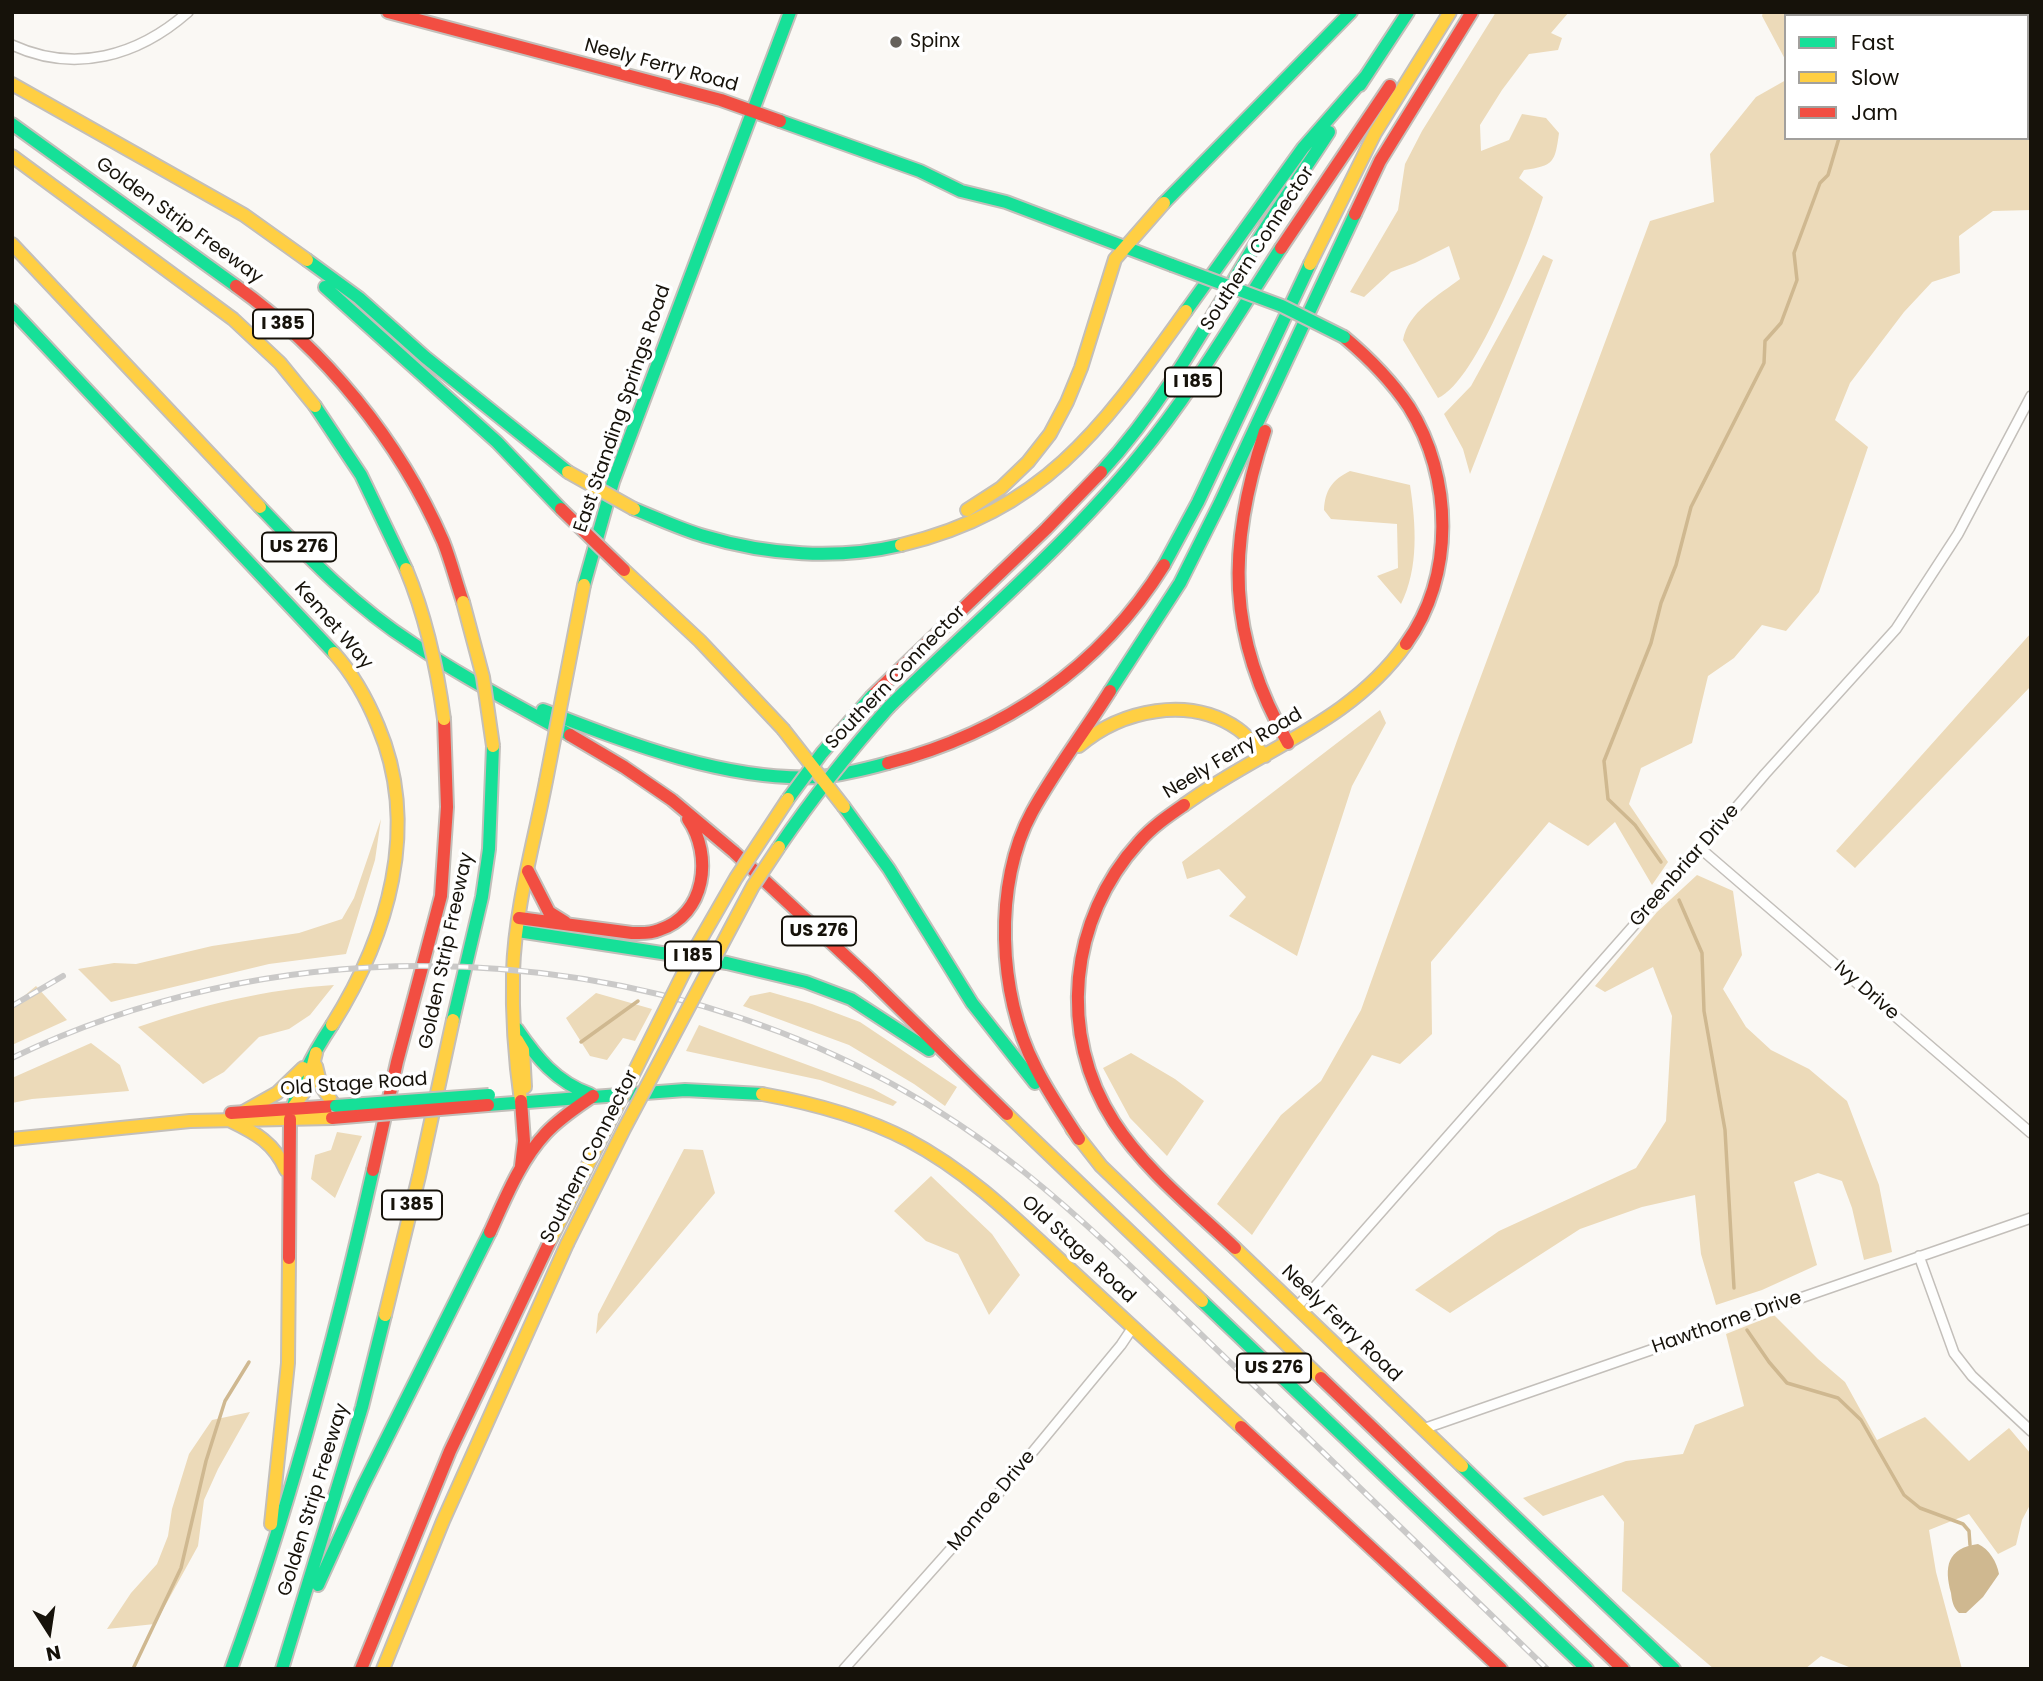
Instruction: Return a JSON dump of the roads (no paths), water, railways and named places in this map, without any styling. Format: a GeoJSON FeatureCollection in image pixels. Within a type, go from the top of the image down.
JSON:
{"type":"FeatureCollection","features":[{"type":"Feature","properties":{"kind":"main road","name":"Neely Ferry Road"},"geometry":{"type":"LineString","coordinates":[[388,12],[721,100],[920,171],[935,180],[989,200],[1006,202],[1326,326],[1344,337],[1376,364],[1402,396],[1429,446],[1442,506],[1439,565],[1429,604],[1411,640],[1387,672],[1359,698],[1288,743],[1188,800],[1157,823],[1120,864],[1094,912],[1083,947],[1077,984],[1078,1024],[1091,1079],[1113,1124],[1146,1163],[1674,1669]]}},
{"type":"Feature","properties":{"kind":"main road","name":"East Standing Springs Road"},"geometry":{"type":"LineString","coordinates":[[521,1166],[524,1141],[521,1101],[525,1069],[523,1050],[516,1040],[513,972],[519,918],[584,585],[613,482],[790,12]]}},
{"type":"Feature","properties":{"kind":"main road"},"geometry":{"type":"LineString","coordinates":[[745,544],[836,544],[895,535],[966,511],[1008,484],[1031,462],[1058,422],[1086,350],[1115,259],[1153,214],[1352,12]]}},
{"type":"Feature","properties":{"kind":"main road","name":"Southern Connector"},"geometry":{"type":"LineString","coordinates":[[361,1669],[484,1376],[591,1153],[698,945],[750,855],[795,786],[872,696],[1064,510],[1143,422],[1181,368],[1247,258],[1408,12]]}},
{"type":"Feature","properties":{"kind":"main road","name":"Southern Connector"},"geometry":{"type":"LineString","coordinates":[[383,1669],[443,1521],[567,1244],[624,1129],[753,886],[815,794],[889,707],[1063,540],[1141,454],[1179,403],[1297,223],[1441,12]]}},
{"type":"Feature","properties":{"kind":"main road"},"geometry":{"type":"LineString","coordinates":[[494,691],[619,740],[704,765],[769,775],[811,777],[873,767],[944,747],[986,728],[1049,689],[1115,630],[1157,576],[1200,498],[1355,170],[1394,100],[1450,12]]}},
{"type":"Feature","properties":{"kind":"main road"},"geometry":{"type":"LineString","coordinates":[[1079,1139],[1034,1065],[1015,1014],[1005,960],[1004,909],[1014,860],[1031,814],[1180,583],[1380,161],[1472,12]]}},
{"type":"Feature","properties":{"kind":"main road"},"geometry":{"type":"LineString","coordinates":[[244,215],[359,298],[435,366],[568,472],[634,509],[714,539],[791,552],[862,552],[941,533],[986,514],[1026,491],[1062,464],[1094,434],[1122,400],[1303,148],[1366,76]]}},
{"type":"Feature","properties":{"kind":"main road","name":"US 276"},"geometry":{"type":"LineString","coordinates":[[12,84],[244,215],[383,336],[497,442],[561,509],[700,641],[783,729],[844,807],[889,869],[972,1003],[1101,1166],[1623,1669]]}},
{"type":"Feature","properties":{"kind":"main road","name":"Golden Strip Freeway"},"geometry":{"type":"LineString","coordinates":[[12,124],[251,297],[316,354],[370,417],[413,482],[443,542],[463,602],[483,677],[493,746],[489,849],[482,897],[454,1009],[419,1176],[362,1408],[282,1669]]}},
{"type":"Feature","properties":{"kind":"main road"},"geometry":{"type":"LineString","coordinates":[[1288,743],[1262,696],[1245,639],[1237,558],[1244,499],[1270,417],[1399,131]]}},
{"type":"Feature","properties":{"kind":"main road","name":"Golden Strip Freeway"},"geometry":{"type":"LineString","coordinates":[[12,156],[189,285],[257,340],[325,419],[386,519],[424,619],[438,674],[447,764],[445,868],[441,896],[397,1062],[331,1342],[266,1572],[231,1669]]}},
{"type":"Feature","properties":{"kind":"main road","name":"US 276"},"geometry":{"type":"LineString","coordinates":[[12,244],[314,564],[411,643],[624,767],[672,800],[734,852],[870,979],[959,1068],[1587,1669]]}},
{"type":"Feature","properties":{"kind":"main road","name":"Kemet Way"},"geometry":{"type":"LineString","coordinates":[[12,310],[344,664],[359,684],[384,732],[395,773],[400,809],[399,834],[389,893],[379,930],[359,977],[317,1046],[311,1062],[312,1077],[303,1098],[291,1114]]}},
{"type":"Feature","properties":{"kind":"main road"},"geometry":{"type":"LineString","coordinates":[[1058,770],[1085,740],[1112,723],[1161,711],[1200,714],[1223,721],[1242,732],[1265,756]]}},
{"type":"Feature","properties":{"kind":"main road"},"geometry":{"type":"LineString","coordinates":[[519,918],[634,933],[657,932],[683,915],[696,895],[705,863],[696,830],[672,800]]}},
{"type":"Feature","properties":{"kind":"main road"},"geometry":{"type":"LineString","coordinates":[[528,871],[549,912],[568,924]]}},
{"type":"Feature","properties":{"kind":"main road"},"geometry":{"type":"LineString","coordinates":[[518,931],[727,963],[806,982],[850,999],[959,1068]]}},
{"type":"Feature","properties":{"kind":"main road"},"geometry":{"type":"LineString","coordinates":[[515,1026],[540,1064],[554,1076],[593,1096]]}},
{"type":"Feature","properties":{"kind":"main road"},"geometry":{"type":"LineString","coordinates":[[242,1112],[277,1093],[311,1062],[334,1110]]}},
{"type":"Feature","properties":{"kind":"main road","name":"Old Stage Road"},"geometry":{"type":"LineString","coordinates":[[12,1139],[334,1110],[376,1116],[489,1100],[521,1101],[687,1090],[754,1094],[826,1108],[879,1127],[918,1146],[971,1180],[1501,1669]]}},
{"type":"Feature","properties":{"kind":"main road"},"geometry":{"type":"LineString","coordinates":[[287,1655],[363,1486],[461,1293],[521,1166],[546,1133],[593,1096]]}},
{"type":"Feature","properties":{"kind":"main road","name":"Old Stage Road"},"geometry":{"type":"LineString","coordinates":[[190,1121],[215,1114],[242,1112],[291,1114]]}},
{"type":"Feature","properties":{"kind":"main road"},"geometry":{"type":"LineString","coordinates":[[266,1572],[288,1363],[291,1114]]}},
{"type":"Feature","properties":{"kind":"main road"},"geometry":{"type":"LineString","coordinates":[[231,1121],[260,1135],[278,1151],[290,1181]]}},
{"type":"Feature","properties":{"kind":"street"},"geometry":{"type":"LineString","coordinates":[[12,45],[60,58],[105,56],[128,50],[152,39],[188,12]]}},
{"type":"Feature","properties":{"kind":"street","name":"Greenbriar Drive"},"geometry":{"type":"LineString","coordinates":[[1297,1307],[1906,615],[1958,534],[2031,396]]}},
{"type":"Feature","properties":{"kind":"street","name":"Ivy Drive"},"geometry":{"type":"LineString","coordinates":[[1701,849],[2031,1133]]}},
{"type":"Feature","properties":{"kind":"street","name":"Hawthorne Drive"},"geometry":{"type":"LineString","coordinates":[[1423,1429],[2031,1218]]}},
{"type":"Feature","properties":{"kind":"street"},"geometry":{"type":"LineString","coordinates":[[1919,1256],[1954,1353],[1972,1376],[2031,1431]]}},
{"type":"Feature","properties":{"kind":"street","name":"Monroe Drive"},"geometry":{"type":"LineString","coordinates":[[844,1669],[974,1522],[1133,1327]]}},
{"type":"Feature","properties":{"kind":"waterway"},"geometry":{"type":"LineString","coordinates":[[1661,862],[1635,825],[1608,799],[1604,761],[1651,643],[1691,507],[1764,363],[1765,341],[1781,323],[1797,280],[1794,253],[1820,183],[1828,175],[1838,140]]}},
{"type":"Feature","properties":{"kind":"waterway"},"geometry":{"type":"LineString","coordinates":[[1679,900],[1702,953],[1704,1011],[1725,1130],[1734,1288]]}},
{"type":"Feature","properties":{"kind":"waterway"},"geometry":{"type":"LineString","coordinates":[[581,1042],[638,1001]]}},
{"type":"Feature","properties":{"kind":"waterway"},"geometry":{"type":"LineString","coordinates":[[1747,1330],[1787,1383],[1838,1398],[1861,1420],[1904,1495],[1920,1508],[1963,1524],[1969,1531],[1970,1545]]}},
{"type":"Feature","properties":{"kind":"waterway"},"geometry":{"type":"LineString","coordinates":[[133,1669],[181,1568],[206,1461],[225,1401],[249,1362]]}},
{"type":"Feature","properties":{"kind":"railway"},"geometry":{"type":"LineString","coordinates":[[12,1058],[110,1018],[212,989],[317,972],[422,966],[503,969],[584,979],[663,995],[741,1018],[816,1047],[889,1082],[959,1124],[1052,1195],[1132,1268],[1547,1669]]}},
{"type":"Feature","properties":{"kind":"railway"},"geometry":{"type":"LineString","coordinates":[[12,1006],[63,976]]}},
{"type":"Feature","properties":{"kind":"place","name":"Spinx"},"geometry":{"type":"Point","coordinates":[896,42]}}]}
